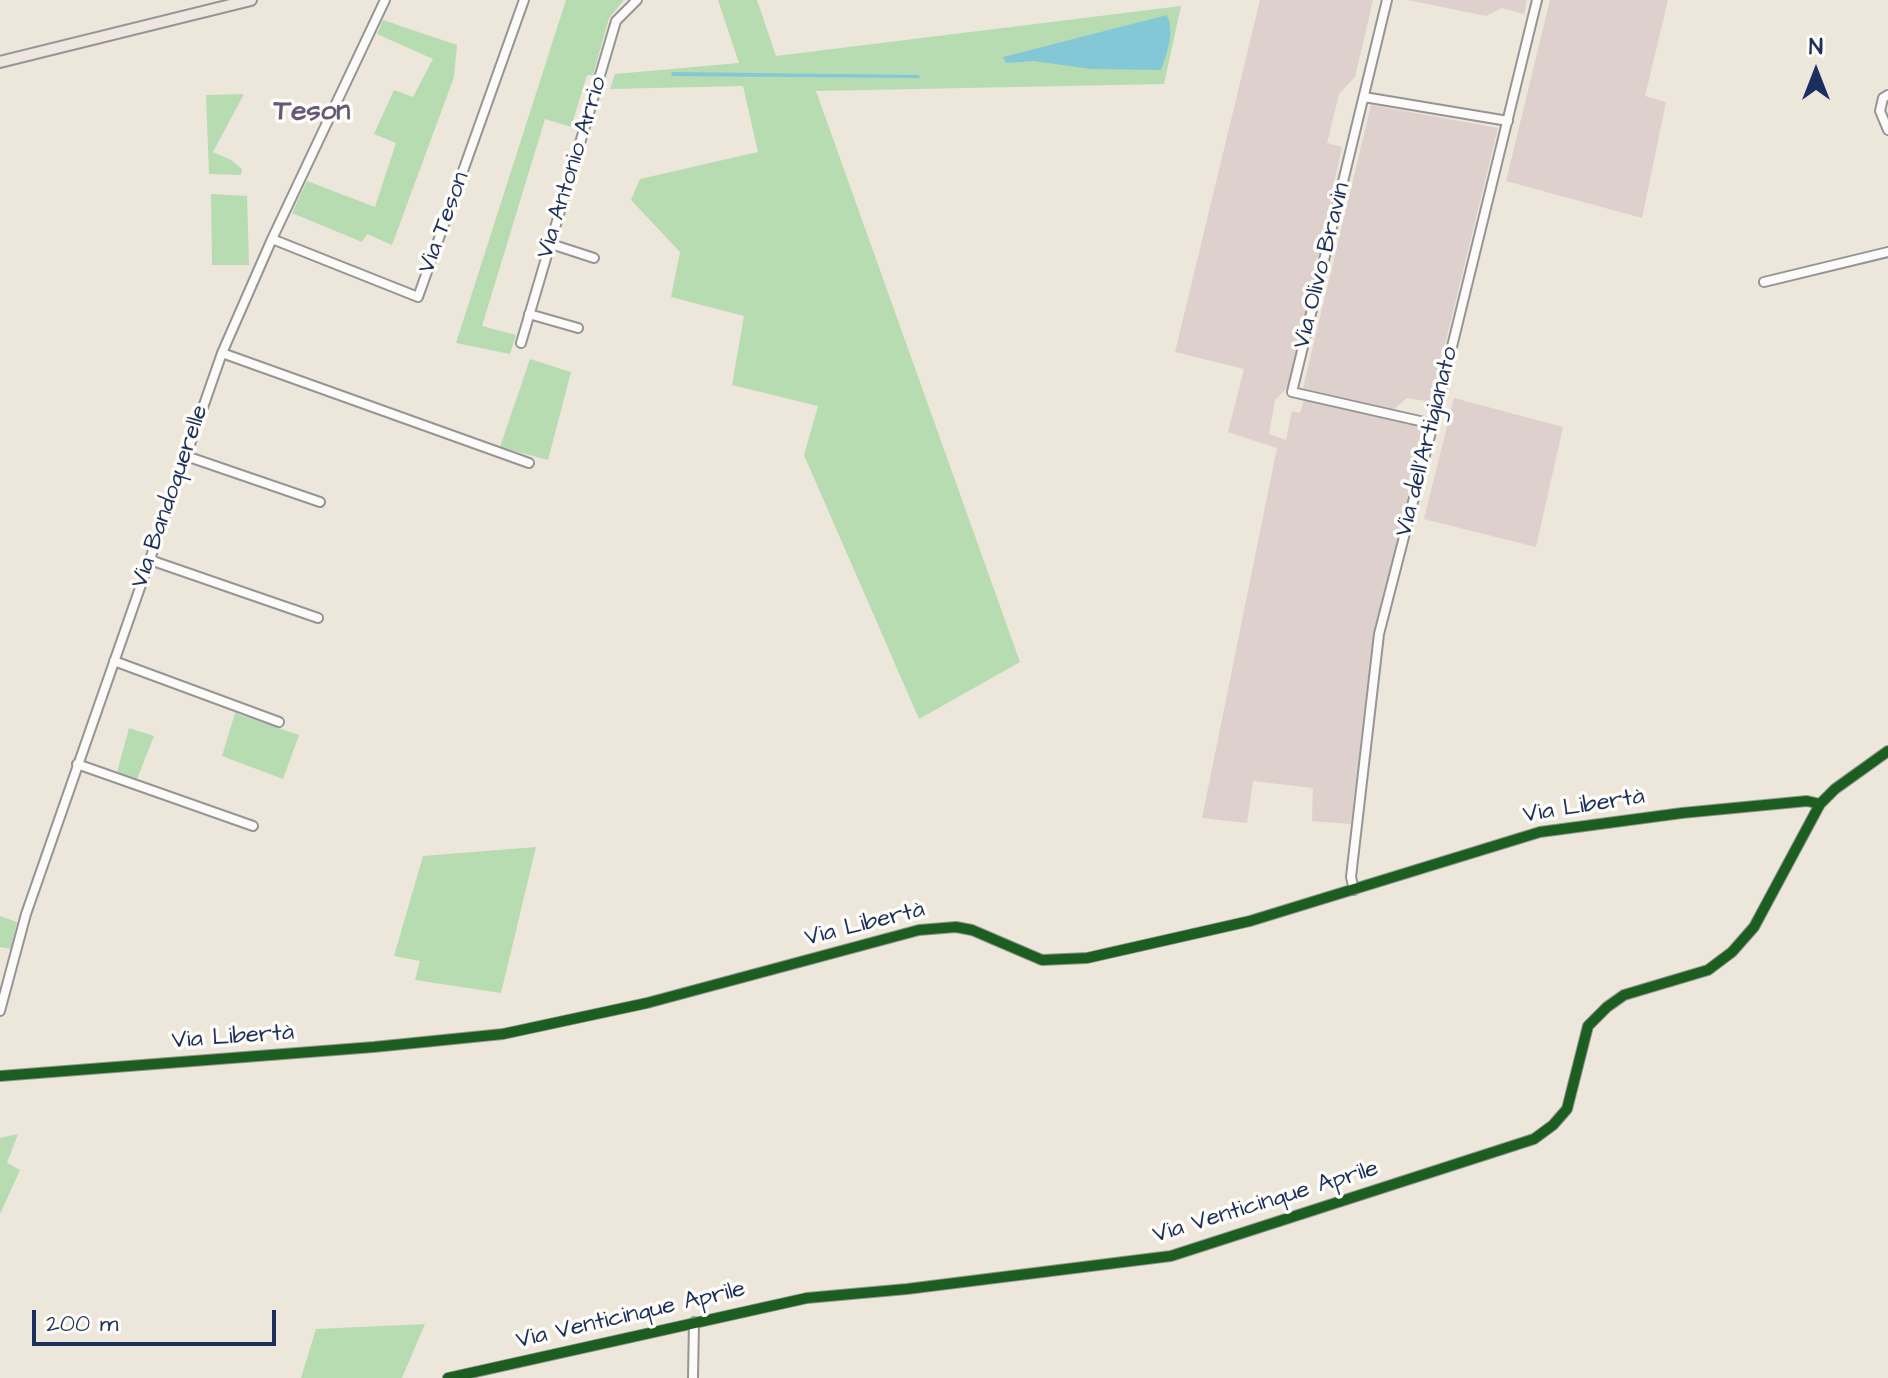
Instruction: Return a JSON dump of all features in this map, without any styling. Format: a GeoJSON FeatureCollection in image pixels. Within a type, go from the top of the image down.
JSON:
{"type":"FeatureCollection","features":[{"type":"Feature","properties":{"kind":"main road"},"geometry":{"type":"LineString","coordinates":[[0,62],[251,0]]}},
{"type":"Feature","properties":{"kind":"street","name":"Via Bandoquerelle"},"geometry":{"type":"LineString","coordinates":[[0,1011],[26,914],[222,353],[385,0]]}},
{"type":"Feature","properties":{"kind":"street","name":"Via Teson"},"geometry":{"type":"LineString","coordinates":[[272,239],[418,297],[524,0]]}},
{"type":"Feature","properties":{"kind":"street","name":"Via Antonio Arrio"},"geometry":{"type":"LineString","coordinates":[[521,343],[616,21],[637,0]]}},
{"type":"Feature","properties":{"kind":"street","name":"Via Olivo Bravin"},"geometry":{"type":"LineString","coordinates":[[1387,0],[1292,392],[1433,424]]}},
{"type":"Feature","properties":{"kind":"street","name":"Via dell'Artigianato"},"geometry":{"type":"LineString","coordinates":[[1354,890],[1351,877],[1379,634],[1537,0]]}},
{"type":"Feature","properties":{"kind":"street"},"geometry":{"type":"LineString","coordinates":[[1888,95],[1883,98],[1880,111],[1888,130]]}},
{"type":"Feature","properties":{"kind":"street"},"geometry":{"type":"LineString","coordinates":[[1364,97],[1508,121]]}},
{"type":"Feature","properties":{"kind":"street"},"geometry":{"type":"LineString","coordinates":[[551,244],[594,258]]}},
{"type":"Feature","properties":{"kind":"street"},"geometry":{"type":"LineString","coordinates":[[1764,282],[1888,252]]}},
{"type":"Feature","properties":{"kind":"street"},"geometry":{"type":"LineString","coordinates":[[529,314],[578,328]]}},
{"type":"Feature","properties":{"kind":"street"},"geometry":{"type":"LineString","coordinates":[[222,353],[529,463]]}},
{"type":"Feature","properties":{"kind":"street"},"geometry":{"type":"LineString","coordinates":[[186,456],[320,502]]}},
{"type":"Feature","properties":{"kind":"street"},"geometry":{"type":"LineString","coordinates":[[150,560],[318,618]]}},
{"type":"Feature","properties":{"kind":"street"},"geometry":{"type":"LineString","coordinates":[[114,661],[279,722]]}},
{"type":"Feature","properties":{"kind":"street"},"geometry":{"type":"LineString","coordinates":[[1820,804],[1845,781],[1888,751]]}},
{"type":"Feature","properties":{"kind":"street"},"geometry":{"type":"LineString","coordinates":[[77,764],[253,826]]}},
{"type":"Feature","properties":{"kind":"street","name":"Via Libertà"},"geometry":{"type":"LineString","coordinates":[[0,1076],[503,1034],[647,1003],[928,929],[956,927],[972,930],[1042,960],[1087,958],[1250,921],[1540,832],[1682,813],[1807,801],[1820,804]]}},
{"type":"Feature","properties":{"kind":"street","name":"Via Venticinque Aprile"},"geometry":{"type":"LineString","coordinates":[[448,1378],[807,1298],[907,1289],[1171,1256],[1534,1139],[1553,1125],[1567,1109],[1588,1026],[1624,995],[1708,970],[1732,952],[1754,927],[1820,804]]}},
{"type":"Feature","properties":{"kind":"street"},"geometry":{"type":"LineString","coordinates":[[693,1378],[694,1322]]}},
{"type":"Feature","properties":{"kind":"shaded area"},"geometry":{"type":"Polygon","coordinates":[[[1260,0],[1373,0],[1355,77],[1339,94],[1327,143],[1342,147],[1290,385],[1275,400],[1269,434],[1286,440],[1292,411],[1300,413],[1304,400],[1426,426],[1373,635],[1351,824],[1312,821],[1313,788],[1253,781],[1247,823],[1202,818],[1277,448],[1228,432],[1244,369],[1175,352],[1260,0]]]}},
{"type":"Feature","properties":{"kind":"shaded area"},"geometry":{"type":"Polygon","coordinates":[[[1408,0],[1527,0],[1524,14],[1502,8],[1486,16],[1408,0]]]}},
{"type":"Feature","properties":{"kind":"shaded area"},"geometry":{"type":"Polygon","coordinates":[[[1550,0],[1668,0],[1645,96],[1666,102],[1642,218],[1506,181],[1550,0]]]}},
{"type":"Feature","properties":{"kind":"shaded area"},"geometry":{"type":"Polygon","coordinates":[[[1371,105],[1498,128],[1431,402],[1407,398],[1394,409],[1303,388],[1371,105]]]}},
{"type":"Feature","properties":{"kind":"shaded area"},"geometry":{"type":"Polygon","coordinates":[[[1454,398],[1563,427],[1536,547],[1424,519],[1454,398]]]}},
{"type":"Feature","properties":{"kind":"green space"},"geometry":{"type":"Polygon","coordinates":[[[566,0],[624,0],[609,18],[593,75],[587,75],[571,127],[545,119],[482,326],[516,335],[510,354],[456,343],[566,0]]]}},
{"type":"Feature","properties":{"kind":"green space"},"geometry":{"type":"Polygon","coordinates":[[[718,0],[757,0],[776,56],[1181,6],[1164,84],[816,91],[1020,662],[919,719],[804,455],[818,406],[732,385],[744,316],[671,297],[680,252],[631,200],[640,179],[758,152],[743,86],[610,89],[615,74],[739,63],[718,0]]]}},
{"type":"Feature","properties":{"kind":"green space"},"geometry":{"type":"Polygon","coordinates":[[[383,20],[457,45],[454,77],[392,245],[367,234],[362,242],[292,213],[307,181],[375,207],[396,143],[374,134],[394,90],[413,97],[433,59],[377,34],[383,20]]]}},
{"type":"Feature","properties":{"kind":"green space"},"geometry":{"type":"Polygon","coordinates":[[[244,94],[213,152],[242,169],[241,175],[209,174],[206,95],[244,94]]]}},
{"type":"Feature","properties":{"kind":"green space"},"geometry":{"type":"Polygon","coordinates":[[[211,194],[247,196],[249,265],[212,265],[211,194]]]}},
{"type":"Feature","properties":{"kind":"green space"},"geometry":{"type":"Polygon","coordinates":[[[530,359],[571,372],[548,460],[500,447],[530,359]]]}},
{"type":"Feature","properties":{"kind":"green space"},"geometry":{"type":"Polygon","coordinates":[[[235,713],[299,735],[283,779],[222,756],[235,713]]]}},
{"type":"Feature","properties":{"kind":"green space"},"geometry":{"type":"Polygon","coordinates":[[[129,728],[154,736],[137,779],[117,772],[129,728]]]}},
{"type":"Feature","properties":{"kind":"green space"},"geometry":{"type":"Polygon","coordinates":[[[536,847],[501,993],[415,980],[420,961],[394,956],[423,856],[536,847]]]}},
{"type":"Feature","properties":{"kind":"green space"},"geometry":{"type":"Polygon","coordinates":[[[0,916],[17,922],[11,949],[0,947],[0,916]]]}},
{"type":"Feature","properties":{"kind":"green space"},"geometry":{"type":"Polygon","coordinates":[[[18,1134],[7,1163],[20,1170],[0,1214],[0,1138],[18,1134]]]}},
{"type":"Feature","properties":{"kind":"green space"},"geometry":{"type":"Polygon","coordinates":[[[425,1324],[402,1378],[301,1378],[316,1329],[425,1324]]]}},
{"type":"Feature","properties":{"kind":"water"},"geometry":{"type":"Polygon","coordinates":[[[1167,15],[1170,35],[1161,70],[1091,69],[1034,61],[1006,63],[1003,57],[1167,15]]]}},
{"type":"Feature","properties":{"kind":"water"},"geometry":{"type":"Polygon","coordinates":[[[672,72],[919,75],[920,78],[671,76],[672,72]]]}},
{"type":"Feature","properties":{"kind":"cycle path"},"geometry":{"type":"LineString","coordinates":[[448,1378],[807,1298],[907,1289],[1171,1256],[1534,1139],[1553,1125],[1567,1109],[1588,1026],[1624,995],[1708,970],[1732,952],[1754,927],[1820,804],[1835,789],[1888,751]]}},
{"type":"Feature","properties":{"kind":"cycle path"},"geometry":{"type":"LineString","coordinates":[[0,1076],[503,1034],[647,1003],[919,930],[956,927],[972,930],[1042,960],[1087,958],[1250,921],[1540,832],[1682,813],[1807,801],[1820,804]]}},
{"type":"Feature","properties":{"kind":"district","name":"Teson"},"geometry":{"type":"Point","coordinates":[312,113]}}]}
